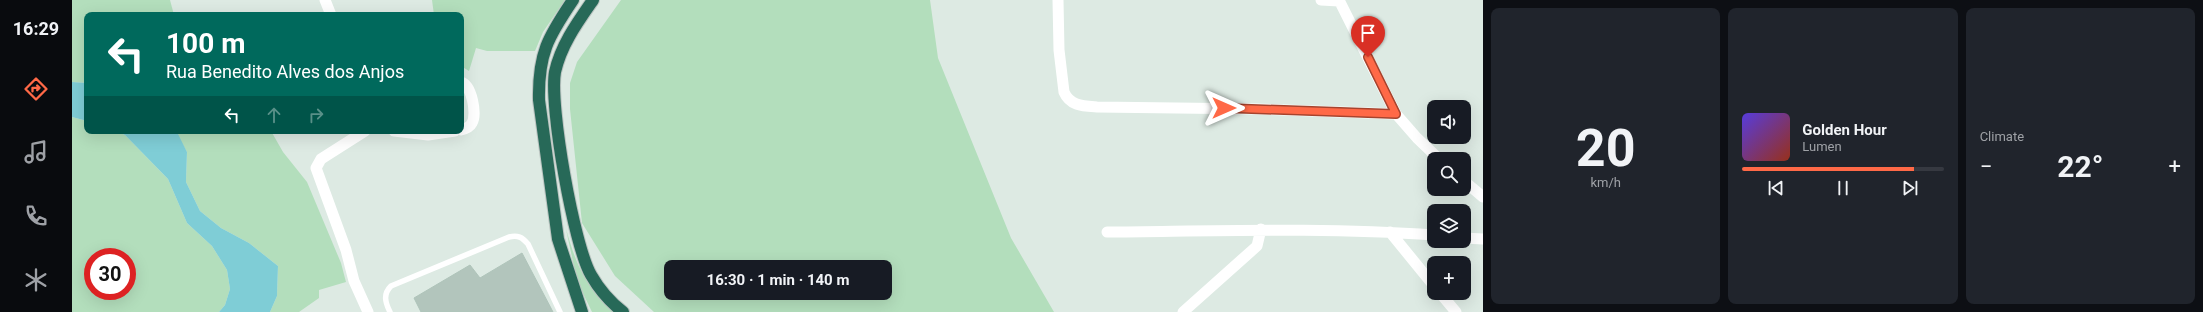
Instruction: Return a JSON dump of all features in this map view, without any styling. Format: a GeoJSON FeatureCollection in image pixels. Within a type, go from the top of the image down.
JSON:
{"type":"FeatureCollection","features":[{"type":"Feature","properties":{"kind":"highway"},"geometry":{"type":"LineString","coordinates":[[573,0],[545,47],[539,79],[539,100],[558,239],[582,312]]}},
{"type":"Feature","properties":{"kind":"highway"},"geometry":{"type":"LineString","coordinates":[[593,0],[571,32],[559,56],[555,74],[555,99],[574,226],[590,274],[614,305],[623,312]]}},
{"type":"Feature","properties":{"kind":"street"},"geometry":{"type":"LineString","coordinates":[[325,0],[330,12]]}},
{"type":"Feature","properties":{"kind":"street"},"geometry":{"type":"LineString","coordinates":[[1058,0],[1059,50],[1064,92],[1067,98],[1072,102],[1086,107],[1256,109],[1396,114]]}},
{"type":"Feature","properties":{"kind":"street"},"geometry":{"type":"LineString","coordinates":[[1321,0],[1339,0],[1396,114],[1432,152]]}},
{"type":"Feature","properties":{"kind":"street"},"geometry":{"type":"LineString","coordinates":[[464,83],[469,88],[473,119],[468,128],[464,129]]}},
{"type":"Feature","properties":{"kind":"street"},"geometry":{"type":"LineString","coordinates":[[360,134],[321,159],[316,168],[346,250],[354,281],[368,312]]}},
{"type":"Feature","properties":{"kind":"street"},"geometry":{"type":"LineString","coordinates":[[420,134],[435,134]]}},
{"type":"Feature","properties":{"kind":"street"},"geometry":{"type":"LineString","coordinates":[[1471,187],[1483,197]]}},
{"type":"Feature","properties":{"kind":"street"},"geometry":{"type":"LineString","coordinates":[[1183,312],[1257,246],[1261,230]]}},
{"type":"Feature","properties":{"kind":"street"},"geometry":{"type":"LineString","coordinates":[[1107,232],[1261,230],[1390,232],[1427,235]]}},
{"type":"Feature","properties":{"kind":"street"},"geometry":{"type":"LineString","coordinates":[[1390,232],[1427,277]]}},
{"type":"Feature","properties":{"kind":"street"},"geometry":{"type":"LineString","coordinates":[[1471,238],[1483,239]]}},
{"type":"Feature","properties":{"kind":"street"},"geometry":{"type":"LineString","coordinates":[[1446,300],[1456,312]]}},
{"type":"Feature","properties":{"kind":"lane"},"geometry":{"type":"LineString","coordinates":[[390,312],[386,304],[385,296],[391,286],[509,237],[517,236],[523,238],[528,244],[560,312]]}},
{"type":"Feature","properties":{"kind":"green space"},"geometry":{"type":"Polygon","coordinates":[[[72,0],[170,0],[173,12],[84,12],[84,83],[72,82],[72,0]]]}},
{"type":"Feature","properties":{"kind":"green space"},"geometry":{"type":"Polygon","coordinates":[[[432,0],[565,0],[543,32],[535,51],[487,51],[476,48],[469,71],[464,68],[464,12],[434,12],[432,0]]]}},
{"type":"Feature","properties":{"kind":"green space"},"geometry":{"type":"Polygon","coordinates":[[[621,0],[930,0],[938,58],[1011,238],[1054,312],[654,312],[615,276],[582,223],[570,109],[570,83],[577,62],[621,0]]]}},
{"type":"Feature","properties":{"kind":"green space"},"geometry":{"type":"Polygon","coordinates":[[[72,117],[84,120],[84,134],[125,135],[168,179],[187,223],[212,246],[227,270],[230,289],[225,305],[219,312],[72,312],[72,117]]]}},
{"type":"Feature","properties":{"kind":"green space"},"geometry":{"type":"Polygon","coordinates":[[[177,134],[273,134],[283,152],[307,182],[341,263],[346,282],[319,290],[319,298],[299,312],[270,312],[277,296],[278,266],[249,243],[221,228],[200,211],[186,182],[187,152],[177,134]]]}},
{"type":"Feature","properties":{"kind":"green space"},"geometry":{"type":"Polygon","coordinates":[[[566,229],[578,265],[583,274],[595,292],[613,312],[592,312],[577,281],[566,229]]]}},
{"type":"Feature","properties":{"kind":"water"},"geometry":{"type":"Polygon","coordinates":[[[72,82],[84,83],[84,120],[72,117],[72,82]]]}},
{"type":"Feature","properties":{"kind":"water"},"geometry":{"type":"Polygon","coordinates":[[[123,134],[178,134],[187,152],[186,182],[200,211],[221,228],[249,243],[278,266],[277,296],[270,312],[219,312],[225,305],[230,289],[227,270],[212,246],[187,223],[168,179],[123,134]]]}},
{"type":"Feature","properties":{"kind":"building"},"geometry":{"type":"Polygon","coordinates":[[[522,253],[553,312],[421,312],[414,298],[470,265],[480,278],[522,253]]]}},
{"type":"Feature","properties":{"kind":"route"},"geometry":{"type":"LineString","coordinates":[[1224,108],[1328,110],[1396,114],[1368,57]]}}]}
